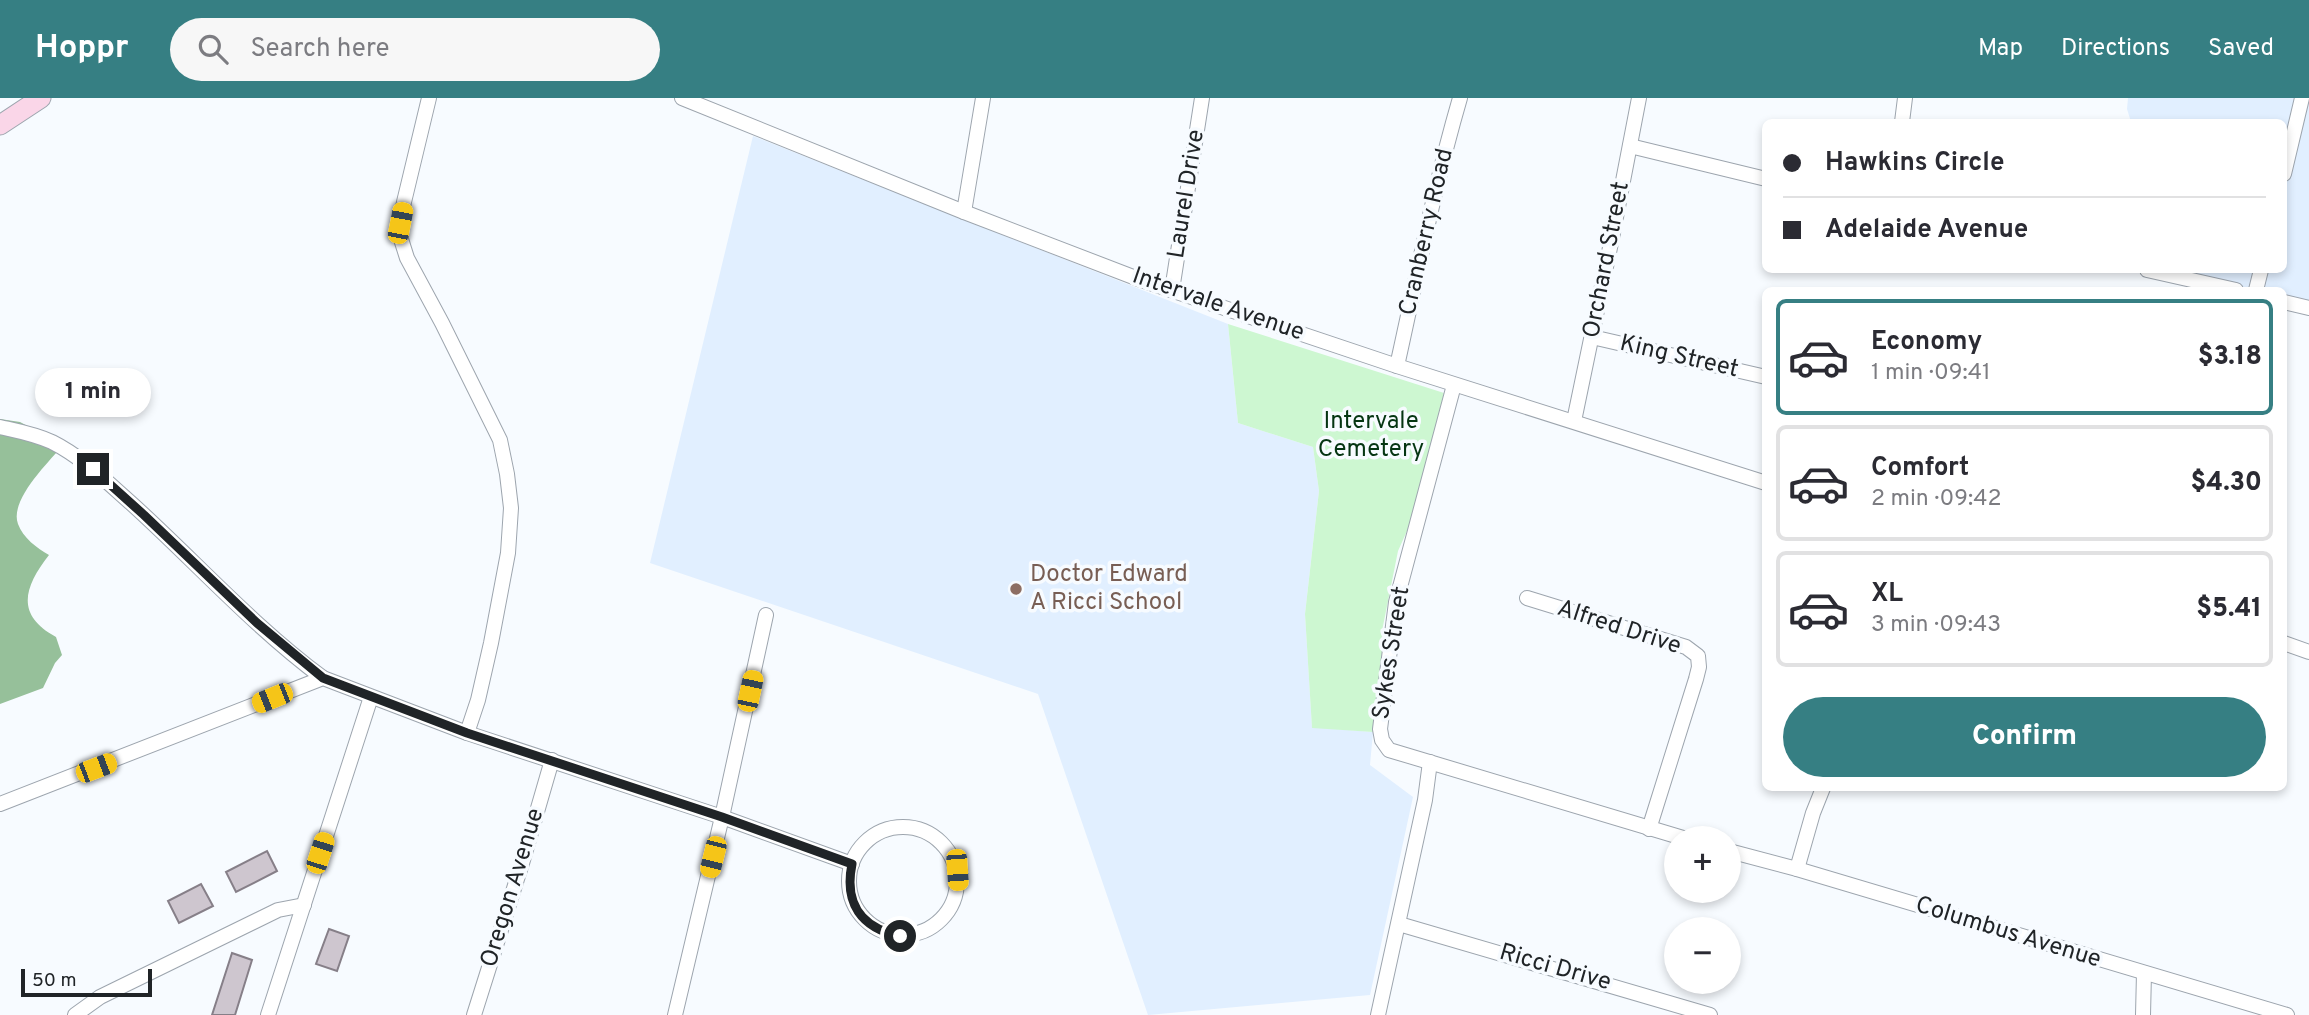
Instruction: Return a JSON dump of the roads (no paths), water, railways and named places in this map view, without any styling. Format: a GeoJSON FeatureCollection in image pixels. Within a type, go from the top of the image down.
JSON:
{"type":"FeatureCollection","features":[{"type":"Feature","properties":{"kind":"main road"},"geometry":{"type":"LineString","coordinates":[[0,125],[41,98]]}},
{"type":"Feature","properties":{"kind":"street"},"geometry":{"type":"LineString","coordinates":[[429,98],[404,202],[400,223],[401,239],[407,258],[500,440],[511,508],[508,553],[491,643],[478,700],[467,733]]}},
{"type":"Feature","properties":{"kind":"street","name":"Intervale Avenue"},"geometry":{"type":"LineString","coordinates":[[682,98],[964,212],[1171,290],[1454,385],[1762,482]]}},
{"type":"Feature","properties":{"kind":"street"},"geometry":{"type":"LineString","coordinates":[[964,212],[983,98]]}},
{"type":"Feature","properties":{"kind":"street","name":"Laurel Drive"},"geometry":{"type":"LineString","coordinates":[[1171,290],[1202,98]]}},
{"type":"Feature","properties":{"kind":"street","name":"Cranberry Road"},"geometry":{"type":"LineString","coordinates":[[1397,366],[1428,218],[1460,98]]}},
{"type":"Feature","properties":{"kind":"street","name":"Orchard Street"},"geometry":{"type":"LineString","coordinates":[[1574,421],[1639,98]]}},
{"type":"Feature","properties":{"kind":"street"},"geometry":{"type":"LineString","coordinates":[[1902,119],[1906,98]]}},
{"type":"Feature","properties":{"kind":"street"},"geometry":{"type":"LineString","coordinates":[[2287,161],[2302,98]]}},
{"type":"Feature","properties":{"kind":"street"},"geometry":{"type":"LineString","coordinates":[[1630,146],[1762,178]]}},
{"type":"Feature","properties":{"kind":"street"},"geometry":{"type":"LineString","coordinates":[[2160,273],[2223,287]]}},
{"type":"Feature","properties":{"kind":"street"},"geometry":{"type":"LineString","coordinates":[[2287,303],[2309,308]]}},
{"type":"Feature","properties":{"kind":"street","name":"King Street"},"geometry":{"type":"LineString","coordinates":[[1592,337],[1762,376]]}},
{"type":"Feature","properties":{"kind":"street","name":"Sykes Street"},"geometry":{"type":"LineString","coordinates":[[1430,762],[1389,750],[1382,740],[1380,729],[1396,601],[1454,385]]}},
{"type":"Feature","properties":{"kind":"street"},"geometry":{"type":"LineString","coordinates":[[0,427],[31,434],[53,443],[93,469],[257,623],[323,678],[467,733],[722,817],[852,864]]}},
{"type":"Feature","properties":{"kind":"street","name":"Alfred Drive"},"geometry":{"type":"LineString","coordinates":[[1527,598],[1686,647],[1698,656],[1696,679],[1649,829]]}},
{"type":"Feature","properties":{"kind":"street"},"geometry":{"type":"LineString","coordinates":[[675,1015],[766,615]]}},
{"type":"Feature","properties":{"kind":"street"},"geometry":{"type":"LineString","coordinates":[[2287,644],[2309,652]]}},
{"type":"Feature","properties":{"kind":"street"},"geometry":{"type":"LineString","coordinates":[[0,804],[323,678]]}},
{"type":"Feature","properties":{"kind":"street"},"geometry":{"type":"LineString","coordinates":[[268,1015],[370,697]]}},
{"type":"Feature","properties":{"kind":"street","name":"Oregon Avenue"},"geometry":{"type":"LineString","coordinates":[[474,1015],[552,760]]}},
{"type":"Feature","properties":{"kind":"street"},"geometry":{"type":"LineString","coordinates":[[1378,1015],[1425,800],[1430,762],[1664,833]]}},
{"type":"Feature","properties":{"kind":"street"},"geometry":{"type":"LineString","coordinates":[[1797,869],[1822,791]]}},
{"type":"Feature","properties":{"kind":"street"},"geometry":{"type":"LineString","coordinates":[[892,827],[921,829],[934,835],[952,856],[957,870],[956,898],[945,916],[928,930],[915,935],[886,933],[863,917],[854,906],[849,885],[852,864],[862,845],[879,832],[892,827]]}},
{"type":"Feature","properties":{"kind":"street","name":"Columbus Avenue"},"geometry":{"type":"LineString","coordinates":[[1741,854],[2287,1015]]}},
{"type":"Feature","properties":{"kind":"street"},"geometry":{"type":"LineString","coordinates":[[75,1015],[100,997],[278,910],[304,905]]}},
{"type":"Feature","properties":{"kind":"street","name":"Ricci Drive"},"geometry":{"type":"LineString","coordinates":[[1399,924],[1710,1015]]}},
{"type":"Feature","properties":{"kind":"street"},"geometry":{"type":"LineString","coordinates":[[2143,1015],[2144,973]]}},
{"type":"Feature","properties":{"kind":"place","name":"Doctor Edward A Ricci School"},"geometry":{"type":"Point","coordinates":[1016,589]}},
{"type":"Feature","properties":{"kind":"park label","name":"Intervale Cemetery"},"geometry":{"type":"Point","coordinates":[1371,436]}}]}
